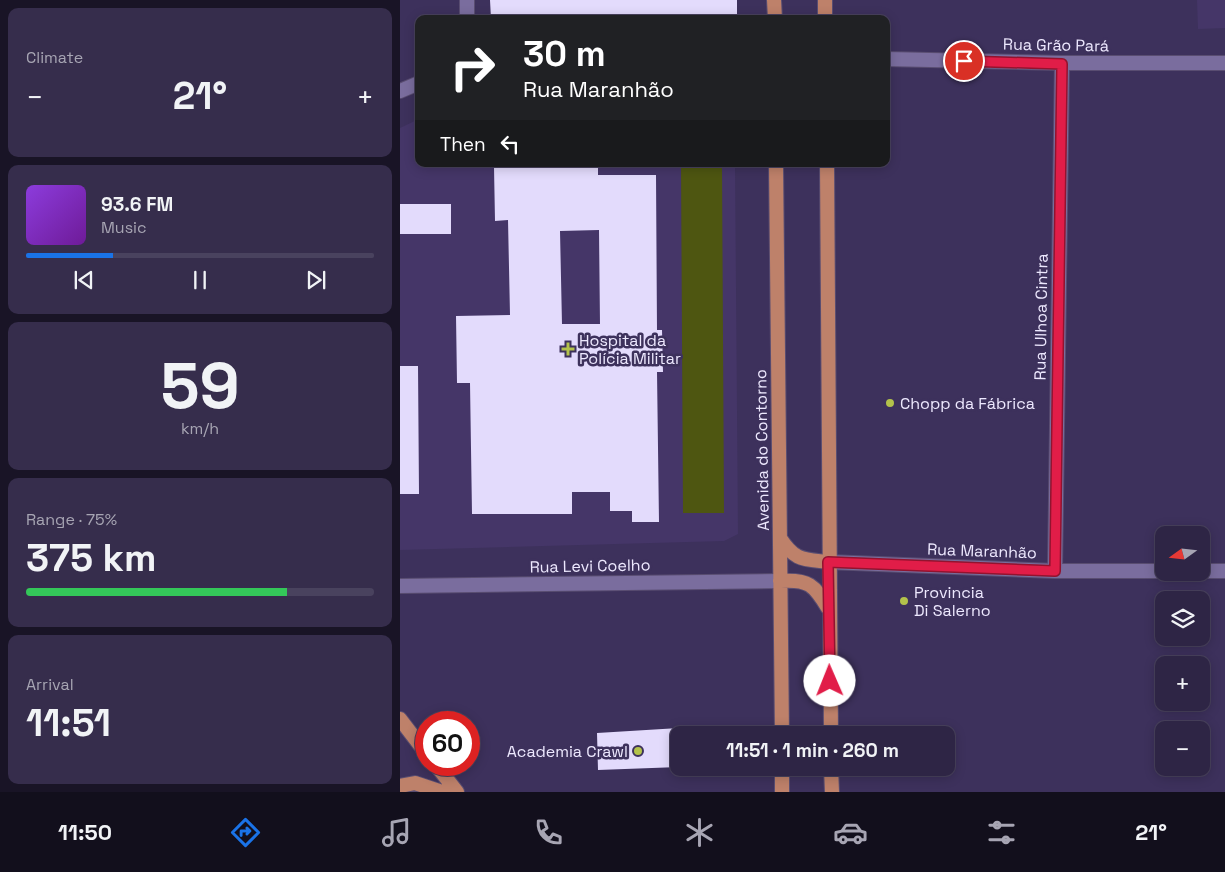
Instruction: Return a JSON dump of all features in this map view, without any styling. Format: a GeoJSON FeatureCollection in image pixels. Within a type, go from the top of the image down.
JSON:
{"type":"FeatureCollection","features":[{"type":"Feature","properties":{"kind":"main road"},"geometry":{"type":"LineString","coordinates":[[774,0],[775,15]]}},
{"type":"Feature","properties":{"kind":"main road"},"geometry":{"type":"LineString","coordinates":[[825,0],[826,15]]}},
{"type":"Feature","properties":{"kind":"main road","name":"Avenida do Contorno"},"geometry":{"type":"LineString","coordinates":[[776,167],[782,726]]}},
{"type":"Feature","properties":{"kind":"main road"},"geometry":{"type":"LineString","coordinates":[[827,167],[828,562],[831,726]]}},
{"type":"Feature","properties":{"kind":"main road"},"geometry":{"type":"LineString","coordinates":[[780,537],[789,552],[800,559],[828,562]]}},
{"type":"Feature","properties":{"kind":"main road"},"geometry":{"type":"LineString","coordinates":[[780,582],[796,580],[816,587],[829,609]]}},
{"type":"Feature","properties":{"kind":"main road"},"geometry":{"type":"LineString","coordinates":[[400,719],[415,739]]}},
{"type":"Feature","properties":{"kind":"main road"},"geometry":{"type":"LineString","coordinates":[[445,776],[457,792]]}},
{"type":"Feature","properties":{"kind":"main road"},"geometry":{"type":"LineString","coordinates":[[782,776],[782,792]]}},
{"type":"Feature","properties":{"kind":"main road"},"geometry":{"type":"LineString","coordinates":[[831,776],[832,792]]}},
{"type":"Feature","properties":{"kind":"main road"},"geometry":{"type":"LineString","coordinates":[[400,786],[415,783],[442,792]]}},
{"type":"Feature","properties":{"kind":"street"},"geometry":{"type":"LineString","coordinates":[[467,0],[467,15]]}},
{"type":"Feature","properties":{"kind":"street","name":"Rua Grão Pará"},"geometry":{"type":"LineString","coordinates":[[890,59],[1062,64],[1225,63]]}},
{"type":"Feature","properties":{"kind":"street","name":"Rua Ulhoa Cintra"},"geometry":{"type":"LineString","coordinates":[[1055,571],[1062,64]]}},
{"type":"Feature","properties":{"kind":"street"},"geometry":{"type":"LineString","coordinates":[[400,91],[415,85]]}},
{"type":"Feature","properties":{"kind":"street","name":"Rua Maranhão"},"geometry":{"type":"LineString","coordinates":[[828,562],[1055,571],[1155,571]]}},
{"type":"Feature","properties":{"kind":"street"},"geometry":{"type":"LineString","coordinates":[[1210,571],[1225,571]]}},
{"type":"Feature","properties":{"kind":"street","name":"Rua Levi Coelho"},"geometry":{"type":"LineString","coordinates":[[400,586],[780,582]]}},
{"type":"Feature","properties":{"kind":"shaded area"},"geometry":{"type":"Polygon","coordinates":[[[1197,0],[1225,0],[1225,28],[1198,29],[1197,0]]]}},
{"type":"Feature","properties":{"kind":"shaded area","name":"Hospital da Polícia Militar"},"geometry":{"type":"Polygon","coordinates":[[[415,121],[415,167],[735,167],[738,534],[724,541],[400,550],[400,128],[415,121]]]}},
{"type":"Feature","properties":{"kind":"green space"},"geometry":{"type":"Polygon","coordinates":[[[681,167],[722,167],[724,513],[683,513],[681,167]]]}},
{"type":"Feature","properties":{"kind":"building"},"geometry":{"type":"Polygon","coordinates":[[[490,0],[737,0],[737,15],[491,15],[490,0]]]}},
{"type":"Feature","properties":{"kind":"building"},"geometry":{"type":"Polygon","coordinates":[[[494,167],[598,167],[598,175],[656,175],[657,330],[662,330],[663,372],[657,372],[659,522],[632,522],[632,511],[610,511],[610,492],[572,492],[572,514],[472,514],[470,383],[457,383],[456,316],[510,315],[508,220],[495,221],[494,167]],[[599,230],[560,231],[562,324],[600,324],[599,230]]]}},
{"type":"Feature","properties":{"kind":"building"},"geometry":{"type":"Polygon","coordinates":[[[400,204],[451,204],[451,234],[400,234],[400,204]]]}},
{"type":"Feature","properties":{"kind":"building"},"geometry":{"type":"Polygon","coordinates":[[[400,366],[418,366],[419,494],[400,494],[400,366]]]}},
{"type":"Feature","properties":{"kind":"building","name":"Academia Crawl"},"geometry":{"type":"Polygon","coordinates":[[[670,729],[670,767],[598,770],[597,733],[670,729]]]}},
{"type":"Feature","properties":{"kind":"place","name":"Hospital da Polícia Militar"},"geometry":{"type":"Point","coordinates":[568,349]}},
{"type":"Feature","properties":{"kind":"place","name":"Chopp da Fábrica"},"geometry":{"type":"Point","coordinates":[890,403]}},
{"type":"Feature","properties":{"kind":"place","name":"Provincia Di Salerno"},"geometry":{"type":"Point","coordinates":[904,601]}},
{"type":"Feature","properties":{"kind":"place","name":"Academia Crawl"},"geometry":{"type":"Point","coordinates":[638,751]}},
{"type":"Feature","properties":{"kind":"route"},"geometry":{"type":"LineString","coordinates":[[830,681],[828,562],[1055,571],[1062,64],[964,61]]}}]}
